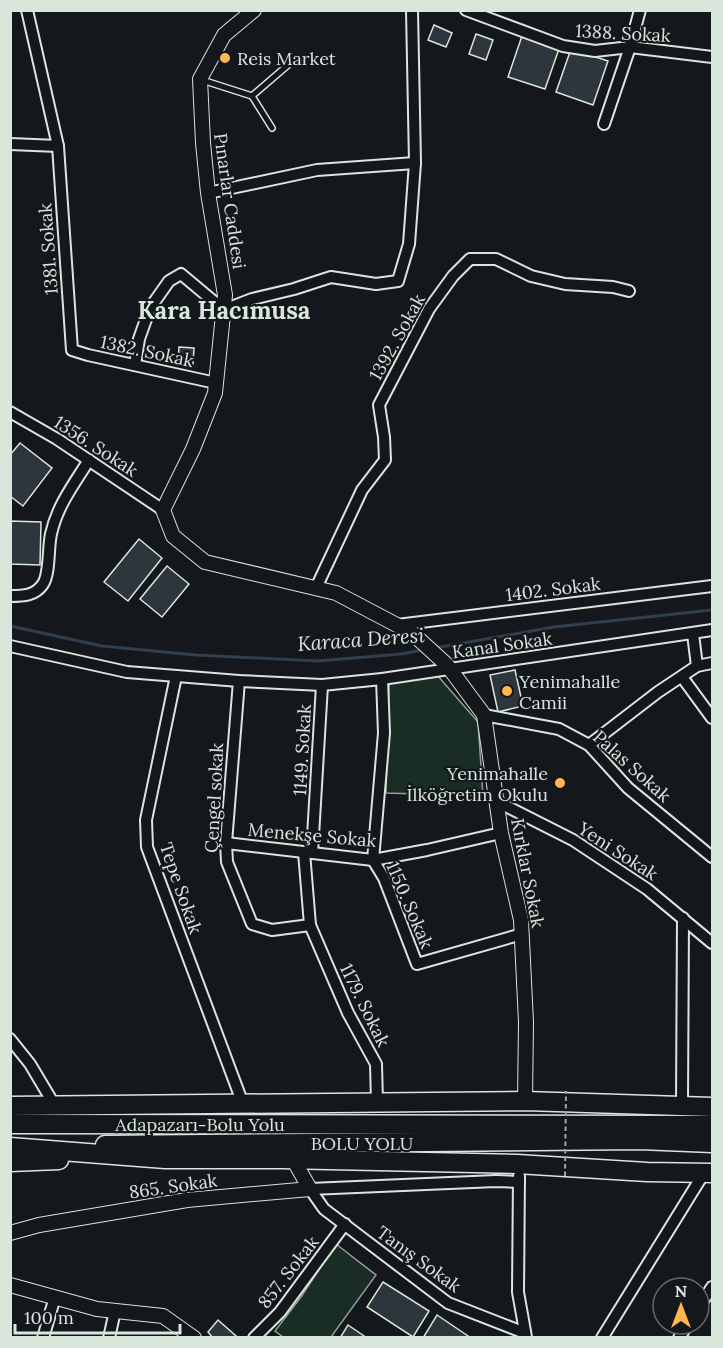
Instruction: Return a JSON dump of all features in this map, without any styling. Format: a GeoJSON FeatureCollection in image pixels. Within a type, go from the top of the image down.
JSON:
{"type":"FeatureCollection","features":[{"type":"Feature","properties":{"kind":"highway"},"geometry":{"type":"LineString","coordinates":[[10,1106],[525,1101],[712,1107]]}},
{"type":"Feature","properties":{"kind":"highway"},"geometry":{"type":"LineString","coordinates":[[13,1124],[163,1105]]}},
{"type":"Feature","properties":{"kind":"highway","name":"Adapazarı-Bolu Yolu"},"geometry":{"type":"LineString","coordinates":[[13,1124],[712,1125]]}},
{"type":"Feature","properties":{"kind":"highway","name":"BOLU YOLU"},"geometry":{"type":"LineString","coordinates":[[10,1146],[640,1140],[712,1143]]}},
{"type":"Feature","properties":{"kind":"highway"},"geometry":{"type":"LineString","coordinates":[[10,1146],[165,1160],[216,1159]]}},
{"type":"Feature","properties":{"kind":"highway"},"geometry":{"type":"LineString","coordinates":[[10,1162],[293,1159],[518,1173],[708,1173]]}},
{"type":"Feature","properties":{"kind":"street","name":"1381. Sokak"},"geometry":{"type":"LineString","coordinates":[[27,10],[57,146],[72,350]]}},
{"type":"Feature","properties":{"kind":"street"},"geometry":{"type":"LineString","coordinates":[[200,79],[224,35],[254,10]]}},
{"type":"Feature","properties":{"kind":"street"},"geometry":{"type":"LineString","coordinates":[[135,365],[138,339],[150,308],[169,281],[181,274],[224,309],[331,277],[376,284],[398,281],[409,244],[415,163],[412,10]]}},
{"type":"Feature","properties":{"kind":"street","name":"1388. Sokak"},"geometry":{"type":"LineString","coordinates":[[466,10],[563,46],[595,51],[630,47],[712,57]]}},
{"type":"Feature","properties":{"kind":"street"},"geometry":{"type":"LineString","coordinates":[[604,124],[640,10]]}},
{"type":"Feature","properties":{"kind":"street","name":"Pınarlar Caddesi"},"geometry":{"type":"LineString","coordinates":[[163,510],[194,449],[214,393],[224,309],[225,295],[208,193],[200,79]]}},
{"type":"Feature","properties":{"kind":"street"},"geometry":{"type":"LineString","coordinates":[[10,144],[57,146]]}},
{"type":"Feature","properties":{"kind":"street"},"geometry":{"type":"LineString","coordinates":[[208,193],[317,170],[415,163]]}},
{"type":"Feature","properties":{"kind":"street","name":"1392. Sokak"},"geometry":{"type":"LineString","coordinates":[[316,588],[362,490],[385,460],[379,405],[429,309],[453,276],[470,259],[496,260],[531,276],[566,284],[613,287],[629,291]]}},
{"type":"Feature","properties":{"kind":"street","name":"1382. Sokak"},"geometry":{"type":"LineString","coordinates":[[72,350],[216,383]]}},
{"type":"Feature","properties":{"kind":"street","name":"1356. Sokak"},"geometry":{"type":"LineString","coordinates":[[10,412],[57,439],[163,510]]}},
{"type":"Feature","properties":{"kind":"street"},"geometry":{"type":"LineString","coordinates":[[10,596],[31,595],[44,583],[49,559],[50,535],[58,509],[89,460]]}},
{"type":"Feature","properties":{"kind":"street"},"geometry":{"type":"LineString","coordinates":[[163,510],[173,536],[205,562],[336,593],[397,625]]}},
{"type":"Feature","properties":{"kind":"street","name":"1402. Sokak"},"geometry":{"type":"LineString","coordinates":[[397,625],[712,586]]}},
{"type":"Feature","properties":{"kind":"street","name":"Kırklar Sokak"},"geometry":{"type":"LineString","coordinates":[[397,625],[412,633],[448,667],[484,715],[501,833],[521,920],[526,1022],[525,1101]]}},
{"type":"Feature","properties":{"kind":"street","name":"Kanal Sokak"},"geometry":{"type":"LineString","coordinates":[[10,646],[127,672],[322,685],[382,679],[448,667],[712,630]]}},
{"type":"Feature","properties":{"kind":"street"},"geometry":{"type":"LineString","coordinates":[[693,634],[697,666]]}},
{"type":"Feature","properties":{"kind":"street"},"geometry":{"type":"LineString","coordinates":[[589,745],[658,692],[697,666],[712,663]]}},
{"type":"Feature","properties":{"kind":"street","name":"Tepe Sokak"},"geometry":{"type":"LineString","coordinates":[[176,676],[146,820],[147,847],[243,1104]]}},
{"type":"Feature","properties":{"kind":"street"},"geometry":{"type":"LineString","coordinates":[[682,677],[712,718]]}},
{"type":"Feature","properties":{"kind":"street","name":"1150. Sokak"},"geometry":{"type":"LineString","coordinates":[[382,679],[384,733],[372,860],[384,878],[417,964],[522,934]]}},
{"type":"Feature","properties":{"kind":"street","name":"Çengel sokak"},"geometry":{"type":"LineString","coordinates":[[239,681],[226,843],[227,862],[252,924],[272,930],[310,925]]}},
{"type":"Feature","properties":{"kind":"street","name":"1149. Sokak"},"geometry":{"type":"LineString","coordinates":[[308,852],[322,685]]}},
{"type":"Feature","properties":{"kind":"street","name":"Palas Sokak"},"geometry":{"type":"LineString","coordinates":[[484,715],[559,729],[589,745],[628,788],[712,857]]}},
{"type":"Feature","properties":{"kind":"street","name":"Yeni Sokak"},"geometry":{"type":"LineString","coordinates":[[496,801],[573,840],[647,889],[711,938]]}},
{"type":"Feature","properties":{"kind":"street","name":"Menekşe Sokak"},"geometry":{"type":"LineString","coordinates":[[226,843],[372,860],[501,833]]}},
{"type":"Feature","properties":{"kind":"street"},"geometry":{"type":"LineString","coordinates":[[308,852],[310,925]]}},
{"type":"Feature","properties":{"kind":"street"},"geometry":{"type":"LineString","coordinates":[[682,1105],[683,918]]}},
{"type":"Feature","properties":{"kind":"street","name":"1179. Sokak"},"geometry":{"type":"LineString","coordinates":[[310,925],[348,1013],[376,1064],[377,1102]]}},
{"type":"Feature","properties":{"kind":"street"},"geometry":{"type":"LineString","coordinates":[[10,1039],[30,1064],[55,1106]]}},
{"type":"Feature","properties":{"kind":"street"},"geometry":{"type":"LineString","coordinates":[[293,1159],[310,1189],[496,1181],[518,1173],[518,1292],[525,1335]]}},
{"type":"Feature","properties":{"kind":"street"},"geometry":{"type":"LineString","coordinates":[[602,1338],[708,1173]]}},
{"type":"Feature","properties":{"kind":"street","name":"Tanış Sokak"},"geometry":{"type":"LineString","coordinates":[[310,1189],[324,1209],[448,1303],[525,1335]]}},
{"type":"Feature","properties":{"kind":"street","name":"865. Sokak"},"geometry":{"type":"LineString","coordinates":[[10,1233],[39,1225],[187,1200],[310,1189]]}},
{"type":"Feature","properties":{"kind":"street","name":"857. Sokak"},"geometry":{"type":"LineString","coordinates":[[254,1338],[280,1312],[345,1224]]}},
{"type":"Feature","properties":{"kind":"street"},"geometry":{"type":"LineString","coordinates":[[10,1285],[98,1309],[163,1316],[194,1338]]}},
{"type":"Feature","properties":{"kind":"street"},"geometry":{"type":"LineString","coordinates":[[43,1338],[55,1297]]}},
{"type":"Feature","properties":{"kind":"street"},"geometry":{"type":"LineString","coordinates":[[109,1338],[115,1311]]}},
{"type":"Feature","properties":{"kind":"lane"},"geometry":{"type":"LineString","coordinates":[[252,96],[288,64]]}},
{"type":"Feature","properties":{"kind":"lane"},"geometry":{"type":"LineString","coordinates":[[200,79],[252,96],[272,128]]}},
{"type":"Feature","properties":{"kind":"path"},"geometry":{"type":"LineString","coordinates":[[565,1176],[566,1091]]}},
{"type":"Feature","properties":{"kind":"green space"},"geometry":{"type":"Polygon","coordinates":[[[437,675],[478,722],[483,796],[386,793],[389,684],[437,675]]]}},
{"type":"Feature","properties":{"kind":"green space"},"geometry":{"type":"Polygon","coordinates":[[[336,1244],[376,1275],[331,1337],[283,1337],[275,1331],[336,1244]]]}},
{"type":"Feature","properties":{"kind":"building"},"geometry":{"type":"Polygon","coordinates":[[[434,25],[452,33],[446,47],[428,40],[434,25]]]}},
{"type":"Feature","properties":{"kind":"building"},"geometry":{"type":"Polygon","coordinates":[[[523,33],[560,46],[545,89],[508,77],[523,33]]]}},
{"type":"Feature","properties":{"kind":"building"},"geometry":{"type":"Polygon","coordinates":[[[476,34],[493,40],[486,60],[469,54],[476,34]]]}},
{"type":"Feature","properties":{"kind":"building"},"geometry":{"type":"Polygon","coordinates":[[[571,49],[608,61],[593,105],[556,92],[571,49]]]}},
{"type":"Feature","properties":{"kind":"building"},"geometry":{"type":"Polygon","coordinates":[[[179,347],[194,348],[193,364],[178,363],[179,347]]]}},
{"type":"Feature","properties":{"kind":"building"},"geometry":{"type":"Polygon","coordinates":[[[20,443],[52,468],[23,506],[10,496],[10,455],[20,443]]]}},
{"type":"Feature","properties":{"kind":"building"},"geometry":{"type":"Polygon","coordinates":[[[10,521],[41,522],[40,565],[10,564],[10,521]]]}},
{"type":"Feature","properties":{"kind":"building"},"geometry":{"type":"Polygon","coordinates":[[[139,539],[162,558],[128,601],[104,582],[139,539]]]}},
{"type":"Feature","properties":{"kind":"building"},"geometry":{"type":"Polygon","coordinates":[[[167,566],[189,584],[162,617],[140,599],[167,566]]]}},
{"type":"Feature","properties":{"kind":"building","name":"Yenimahalle Camii"},"geometry":{"type":"Polygon","coordinates":[[[515,670],[523,706],[498,712],[490,675],[515,670]]]}},
{"type":"Feature","properties":{"kind":"building"},"geometry":{"type":"Polygon","coordinates":[[[383,1282],[429,1311],[413,1337],[367,1307],[383,1282]]]}},
{"type":"Feature","properties":{"kind":"building"},"geometry":{"type":"Polygon","coordinates":[[[437,1315],[471,1338],[423,1338],[437,1315]]]}},
{"type":"Feature","properties":{"kind":"building"},"geometry":{"type":"Polygon","coordinates":[[[218,1320],[236,1336],[235,1338],[213,1338],[208,1332],[218,1320]]]}},
{"type":"Feature","properties":{"kind":"building"},"geometry":{"type":"Polygon","coordinates":[[[348,1325],[367,1338],[340,1338],[348,1325]]]}},
{"type":"Feature","properties":{"kind":"waterway","name":"Karaca Deresi"},"geometry":{"type":"LineString","coordinates":[[435,648],[554,627],[712,610]]}},
{"type":"Feature","properties":{"kind":"waterway","name":"Karaca Deresi"},"geometry":{"type":"LineString","coordinates":[[10,626],[102,646],[196,655],[318,661],[423,650]]}},
{"type":"Feature","properties":{"kind":"place","name":"Reis Market"},"geometry":{"type":"Point","coordinates":[225,58]}},
{"type":"Feature","properties":{"kind":"place","name":"Yenimahalle Camii"},"geometry":{"type":"Point","coordinates":[507,691]}},
{"type":"Feature","properties":{"kind":"place","name":"Yenimahalle İlköğretim Okulu"},"geometry":{"type":"Point","coordinates":[560,783]}},
{"type":"Feature","properties":{"kind":"district","name":"Kara Hacımusa"},"geometry":{"type":"Point","coordinates":[224,310]}}]}
